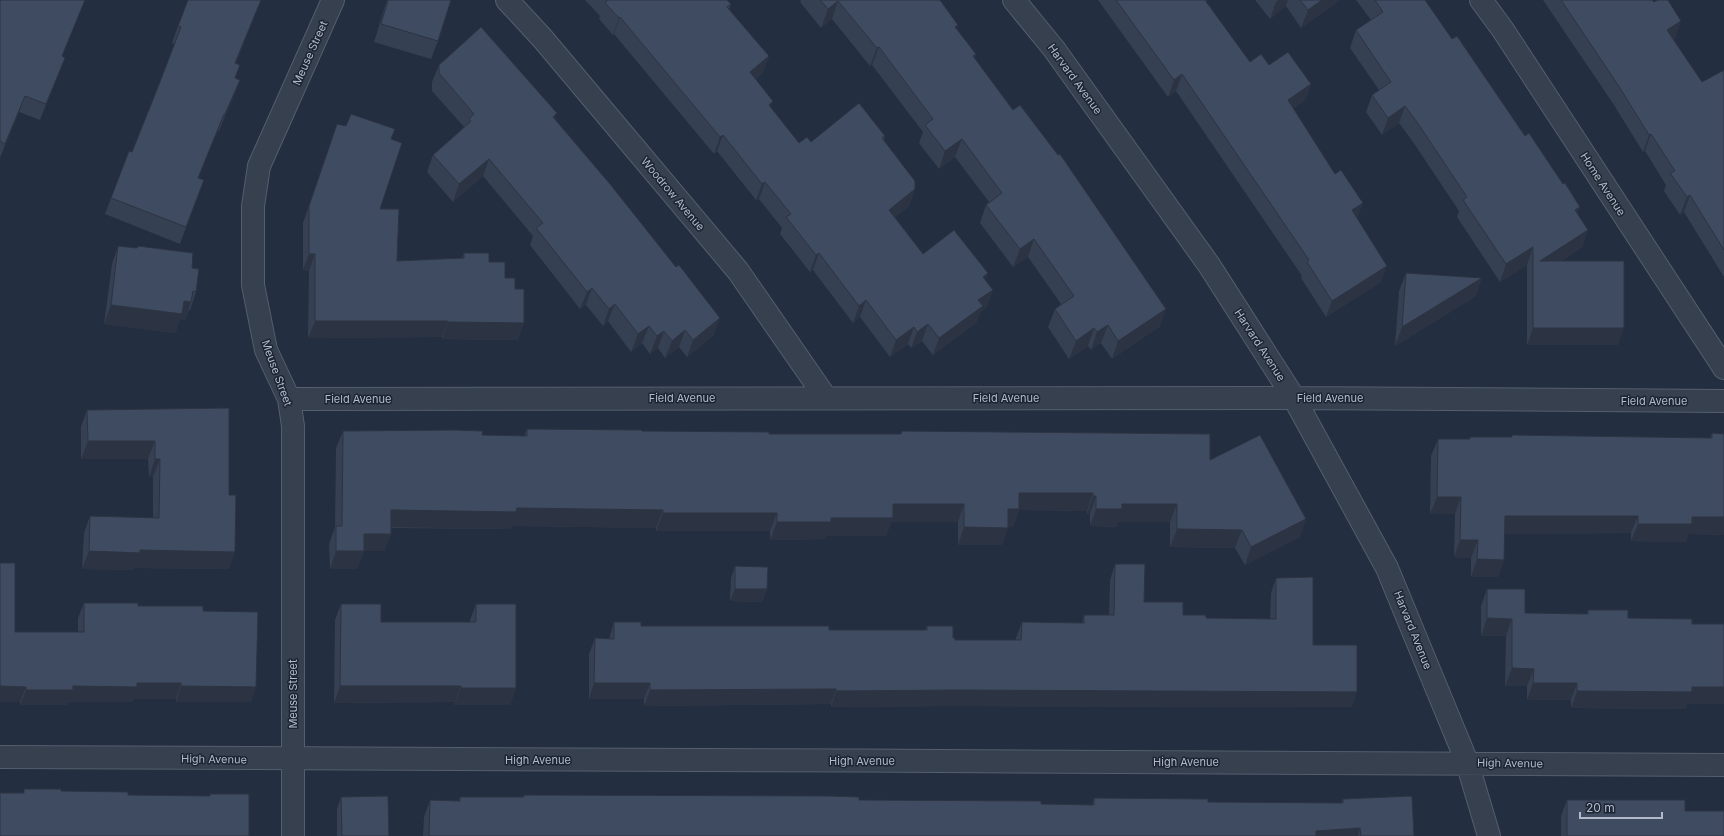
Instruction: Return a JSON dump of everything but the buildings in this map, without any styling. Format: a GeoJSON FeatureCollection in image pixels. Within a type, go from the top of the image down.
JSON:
{"type":"FeatureCollection","features":[{"type":"Feature","properties":{"kind":"street","name":"Meuse Street"},"geometry":{"type":"LineString","coordinates":[[293,836],[293,426],[289,399],[266,350],[253,285],[253,206],[259,166],[333,0]]}},
{"type":"Feature","properties":{"kind":"street","name":"Woodrow Avenue"},"geometry":{"type":"LineString","coordinates":[[507,0],[543,40],[738,271],[826,398]]}},
{"type":"Feature","properties":{"kind":"street","name":"Harvard Avenue"},"geometry":{"type":"LineString","coordinates":[[1014,0],[1054,50],[1209,265],[1294,398],[1387,568],[1466,762],[1489,836]]}},
{"type":"Feature","properties":{"kind":"street","name":"Home Avenue"},"geometry":{"type":"LineString","coordinates":[[1481,0],[1503,30],[1724,368]]}},
{"type":"Feature","properties":{"kind":"street","name":"Field Avenue"},"geometry":{"type":"LineString","coordinates":[[289,399],[1294,398],[1724,401]]}},
{"type":"Feature","properties":{"kind":"street","name":"High Avenue"},"geometry":{"type":"LineString","coordinates":[[0,757],[294,760],[1466,762],[1724,765]]}}]}
